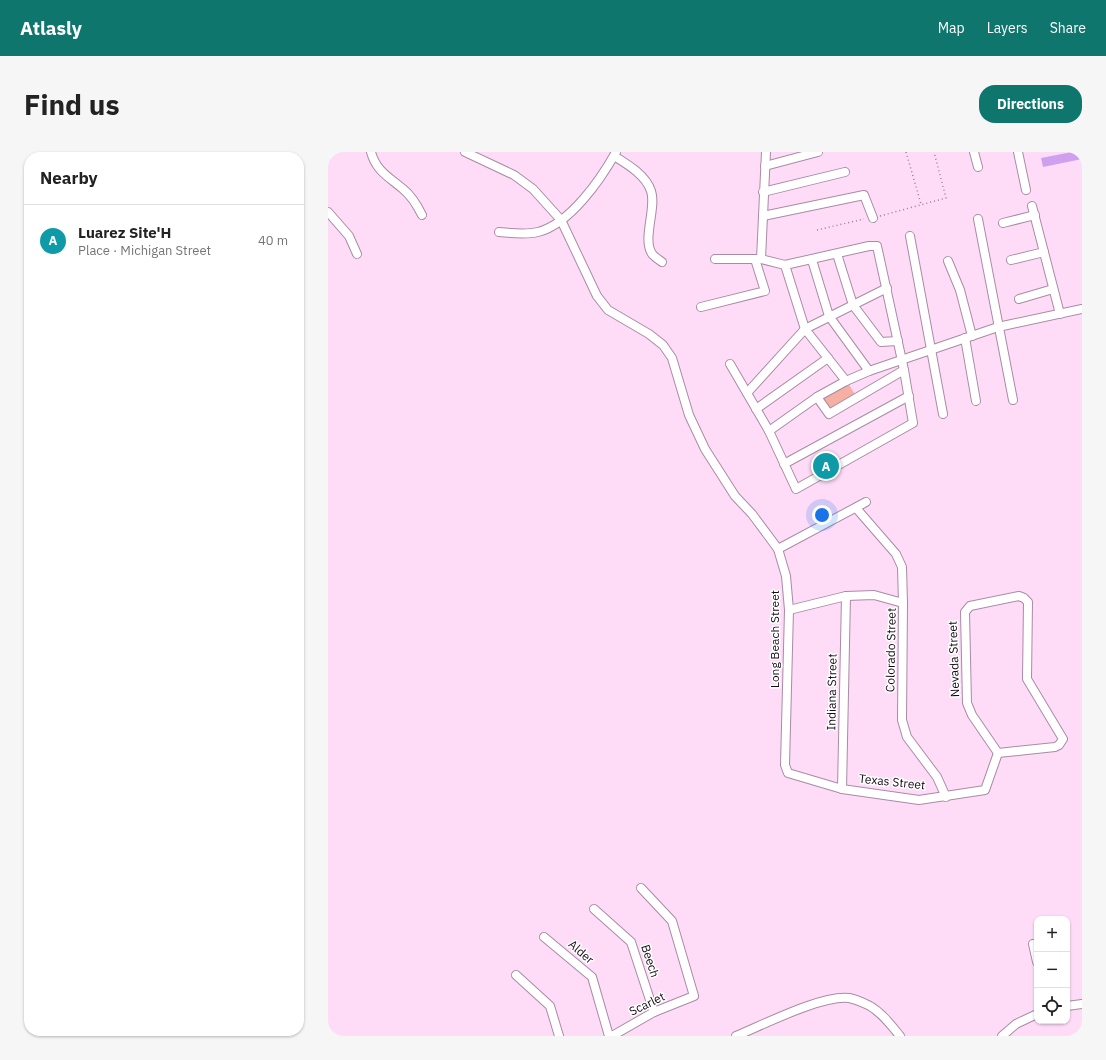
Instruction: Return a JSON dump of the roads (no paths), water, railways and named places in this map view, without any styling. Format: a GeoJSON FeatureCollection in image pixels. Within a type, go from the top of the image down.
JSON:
{"type":"FeatureCollection","features":[{"type":"Feature","properties":{"kind":"street"},"geometry":{"type":"LineString","coordinates":[[371,152],[373,162],[382,174],[404,190],[414,200],[422,214]]}},
{"type":"Feature","properties":{"kind":"street","name":"Long Beach Street"},"geometry":{"type":"LineString","coordinates":[[465,152],[514,175],[533,189],[561,220],[597,296],[608,310],[649,334],[662,345],[672,358],[689,415],[705,449],[735,496],[778,549],[786,576],[788,610],[785,765],[788,773]]}},
{"type":"Feature","properties":{"kind":"street"},"geometry":{"type":"LineString","coordinates":[[701,307],[765,291],[758,259],[763,216],[766,152]]}},
{"type":"Feature","properties":{"kind":"street"},"geometry":{"type":"LineString","coordinates":[[765,166],[818,152]]}},
{"type":"Feature","properties":{"kind":"street"},"geometry":{"type":"LineString","coordinates":[[974,152],[978,167]]}},
{"type":"Feature","properties":{"kind":"street"},"geometry":{"type":"LineString","coordinates":[[1020,152],[1026,190]]}},
{"type":"Feature","properties":{"kind":"street"},"geometry":{"type":"LineString","coordinates":[[498,232],[525,234],[540,232],[561,220],[579,204],[615,154],[642,177],[651,190],[652,202],[649,242],[652,254],[662,262]]}},
{"type":"Feature","properties":{"kind":"street"},"geometry":{"type":"LineString","coordinates":[[763,192],[845,172]]}},
{"type":"Feature","properties":{"kind":"street"},"geometry":{"type":"LineString","coordinates":[[763,216],[864,195],[872,218]]}},
{"type":"Feature","properties":{"kind":"street"},"geometry":{"type":"LineString","coordinates":[[1032,206],[1060,314]]}},
{"type":"Feature","properties":{"kind":"street"},"geometry":{"type":"LineString","coordinates":[[328,212],[349,236],[357,254]]}},
{"type":"Feature","properties":{"kind":"street"},"geometry":{"type":"LineString","coordinates":[[1003,223],[1035,215]]}},
{"type":"Feature","properties":{"kind":"street"},"geometry":{"type":"LineString","coordinates":[[978,219],[998,327],[1014,400]]}},
{"type":"Feature","properties":{"kind":"street"},"geometry":{"type":"LineString","coordinates":[[910,236],[943,414]]}},
{"type":"Feature","properties":{"kind":"street"},"geometry":{"type":"LineString","coordinates":[[715,259],[758,259],[785,265],[868,246],[877,246],[902,358],[913,423],[796,489],[768,431],[730,364]]}},
{"type":"Feature","properties":{"kind":"street"},"geometry":{"type":"LineString","coordinates":[[1011,260],[1044,252]]}},
{"type":"Feature","properties":{"kind":"street"},"geometry":{"type":"LineString","coordinates":[[837,254],[853,305],[881,342],[898,341]]}},
{"type":"Feature","properties":{"kind":"street"},"geometry":{"type":"LineString","coordinates":[[812,260],[829,316],[869,370]]}},
{"type":"Feature","properties":{"kind":"street"},"geometry":{"type":"LineString","coordinates":[[948,261],[960,290],[969,337],[976,400]]}},
{"type":"Feature","properties":{"kind":"street"},"geometry":{"type":"LineString","coordinates":[[785,265],[805,329],[846,381]]}},
{"type":"Feature","properties":{"kind":"street"},"geometry":{"type":"LineString","coordinates":[[747,393],[805,329],[886,288]]}},
{"type":"Feature","properties":{"kind":"street"},"geometry":{"type":"LineString","coordinates":[[1019,299],[1053,288]]}},
{"type":"Feature","properties":{"kind":"street"},"geometry":{"type":"LineString","coordinates":[[768,431],[817,397],[869,370],[931,348],[998,327],[1082,309]]}},
{"type":"Feature","properties":{"kind":"street"},"geometry":{"type":"LineString","coordinates":[[756,409],[828,358]]}},
{"type":"Feature","properties":{"kind":"street"},"geometry":{"type":"LineString","coordinates":[[817,397],[828,414],[904,370]]}},
{"type":"Feature","properties":{"kind":"street"},"geometry":{"type":"LineString","coordinates":[[784,464],[909,396]]}},
{"type":"Feature","properties":{"kind":"street"},"geometry":{"type":"LineString","coordinates":[[778,549],[866,502]]}},
{"type":"Feature","properties":{"kind":"street","name":"Colorado Street"},"geometry":{"type":"LineString","coordinates":[[856,508],[896,554],[902,567],[902,720],[904,729],[937,777],[946,797]]}},
{"type":"Feature","properties":{"kind":"street"},"geometry":{"type":"LineString","coordinates":[[788,610],[846,596],[874,595],[903,604]]}},
{"type":"Feature","properties":{"kind":"street","name":"Indiana Street"},"geometry":{"type":"LineString","coordinates":[[842,788],[846,596]]}},
{"type":"Feature","properties":{"kind":"street","name":"Nevada Street"},"geometry":{"type":"LineString","coordinates":[[1019,596],[1027,600],[1027,679],[1064,739],[1062,743],[1055,747],[998,753],[972,715],[967,703],[965,612],[970,606],[1019,596]]}},
{"type":"Feature","properties":{"kind":"street","name":"Texas Street"},"geometry":{"type":"LineString","coordinates":[[788,773],[842,788],[919,800],[985,790],[998,753]]}},
{"type":"Feature","properties":{"kind":"street","name":"Scarlet"},"geometry":{"type":"LineString","coordinates":[[612,1036],[654,1012],[694,996],[672,920],[641,888]]}},
{"type":"Feature","properties":{"kind":"street","name":"Beech"},"geometry":{"type":"LineString","coordinates":[[594,910],[631,942],[654,1012]]}},
{"type":"Feature","properties":{"kind":"street","name":"Alder"},"geometry":{"type":"LineString","coordinates":[[544,937],[592,977],[609,1036]]}},
{"type":"Feature","properties":{"kind":"street"},"geometry":{"type":"LineString","coordinates":[[1033,944],[1035,952]]}},
{"type":"Feature","properties":{"kind":"street"},"geometry":{"type":"LineString","coordinates":[[516,974],[550,1006],[559,1036]]}},
{"type":"Feature","properties":{"kind":"street"},"geometry":{"type":"LineString","coordinates":[[736,1036],[755,1032],[801,1009],[831,1000],[849,998],[868,1005],[881,1014],[900,1036]]}},
{"type":"Feature","properties":{"kind":"street"},"geometry":{"type":"LineString","coordinates":[[1070,1006],[1082,1004]]}},
{"type":"Feature","properties":{"kind":"street"},"geometry":{"type":"LineString","coordinates":[[1002,1036],[1016,1024],[1034,1015]]}},
{"type":"Feature","properties":{"kind":"place","name":"Luarez Site'H"},"geometry":{"type":"Point","coordinates":[826,466]}}]}
